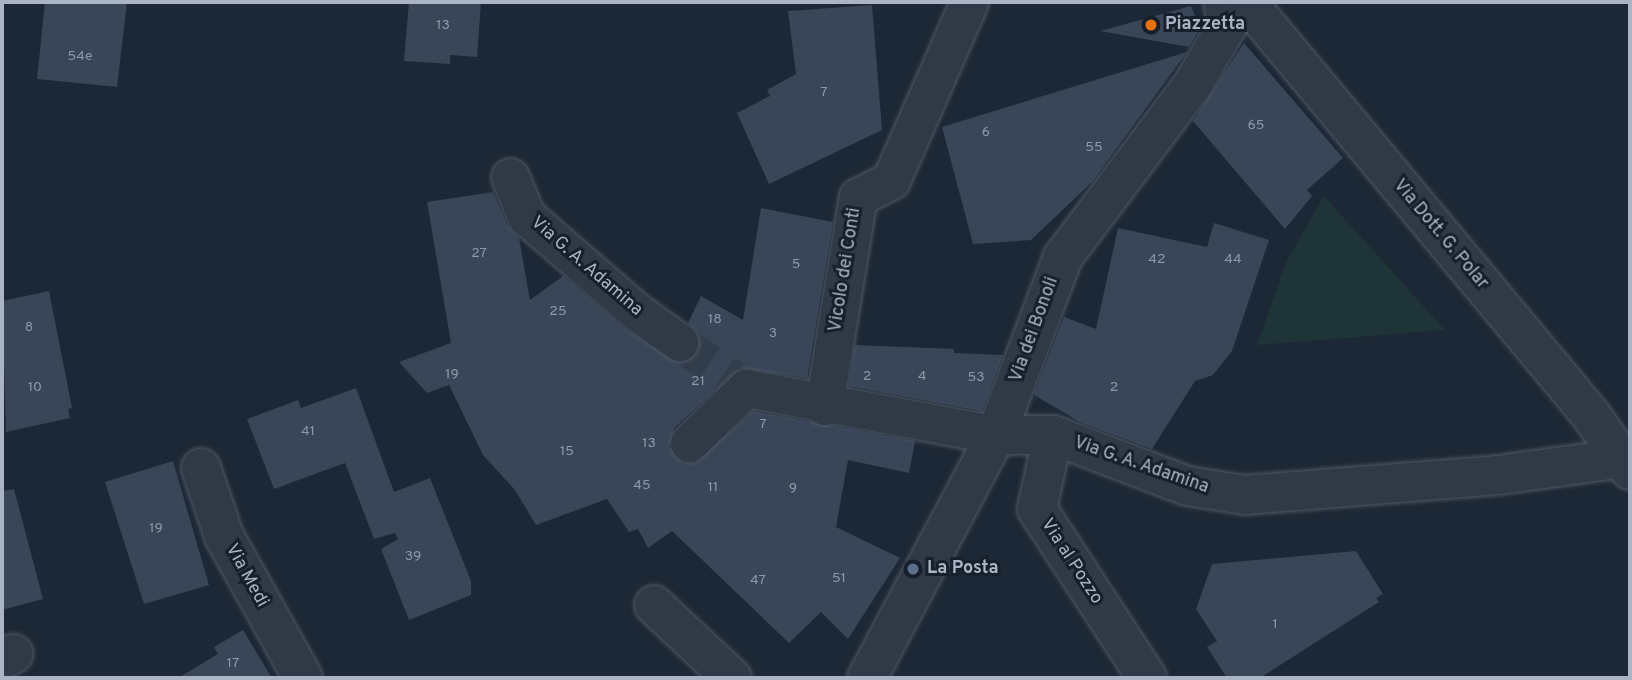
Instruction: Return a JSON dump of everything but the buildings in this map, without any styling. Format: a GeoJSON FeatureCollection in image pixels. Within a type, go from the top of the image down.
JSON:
{"type":"FeatureCollection","features":[{"type":"Feature","properties":{"kind":"street","name":"Vicolo dei Conti"},"geometry":{"type":"LineString","coordinates":[[824,406],[858,197],[891,180],[968,2]]}},
{"type":"Feature","properties":{"kind":"street","name":"Via dei Bonoli"},"geometry":{"type":"LineString","coordinates":[[867,678],[996,435],[1063,257],[1192,86],[1227,26],[1223,2]]}},
{"type":"Feature","properties":{"kind":"street","name":"Via Dott. G. Polar"},"geometry":{"type":"LineString","coordinates":[[1247,2],[1627,464]]}},
{"type":"Feature","properties":{"kind":"street","name":"Via G. A. Adamina"},"geometry":{"type":"LineString","coordinates":[[510,177],[526,216],[637,312],[679,342]]}},
{"type":"Feature","properties":{"kind":"street","name":"Via G. A. Adamina"},"geometry":{"type":"LineString","coordinates":[[689,443],[740,384],[824,406],[996,435],[1052,435],[1187,486],[1245,495],[1627,464]]}},
{"type":"Feature","properties":{"kind":"street","name":"Via al Pozzo"},"geometry":{"type":"LineString","coordinates":[[1052,435],[1037,509],[1147,678]]}},
{"type":"Feature","properties":{"kind":"street","name":"Via Medi"},"geometry":{"type":"LineString","coordinates":[[201,468],[224,536],[303,678]]}},
{"type":"Feature","properties":{"kind":"street"},"geometry":{"type":"LineString","coordinates":[[654,605],[732,678]]}},
{"type":"Feature","properties":{"kind":"green space"},"geometry":{"type":"Polygon","coordinates":[[[1324,196],[1445,330],[1257,345],[1287,260],[1324,196]]]}},
{"type":"Feature","properties":{"kind":"tunnel"},"geometry":{"type":"LineString","coordinates":[[679,342],[734,379]]}},
{"type":"Feature","properties":{"kind":"place","name":"Piazzetta"},"geometry":{"type":"Point","coordinates":[1151,25]}},
{"type":"Feature","properties":{"kind":"place","name":"La Posta"},"geometry":{"type":"Point","coordinates":[913,569]}}]}
